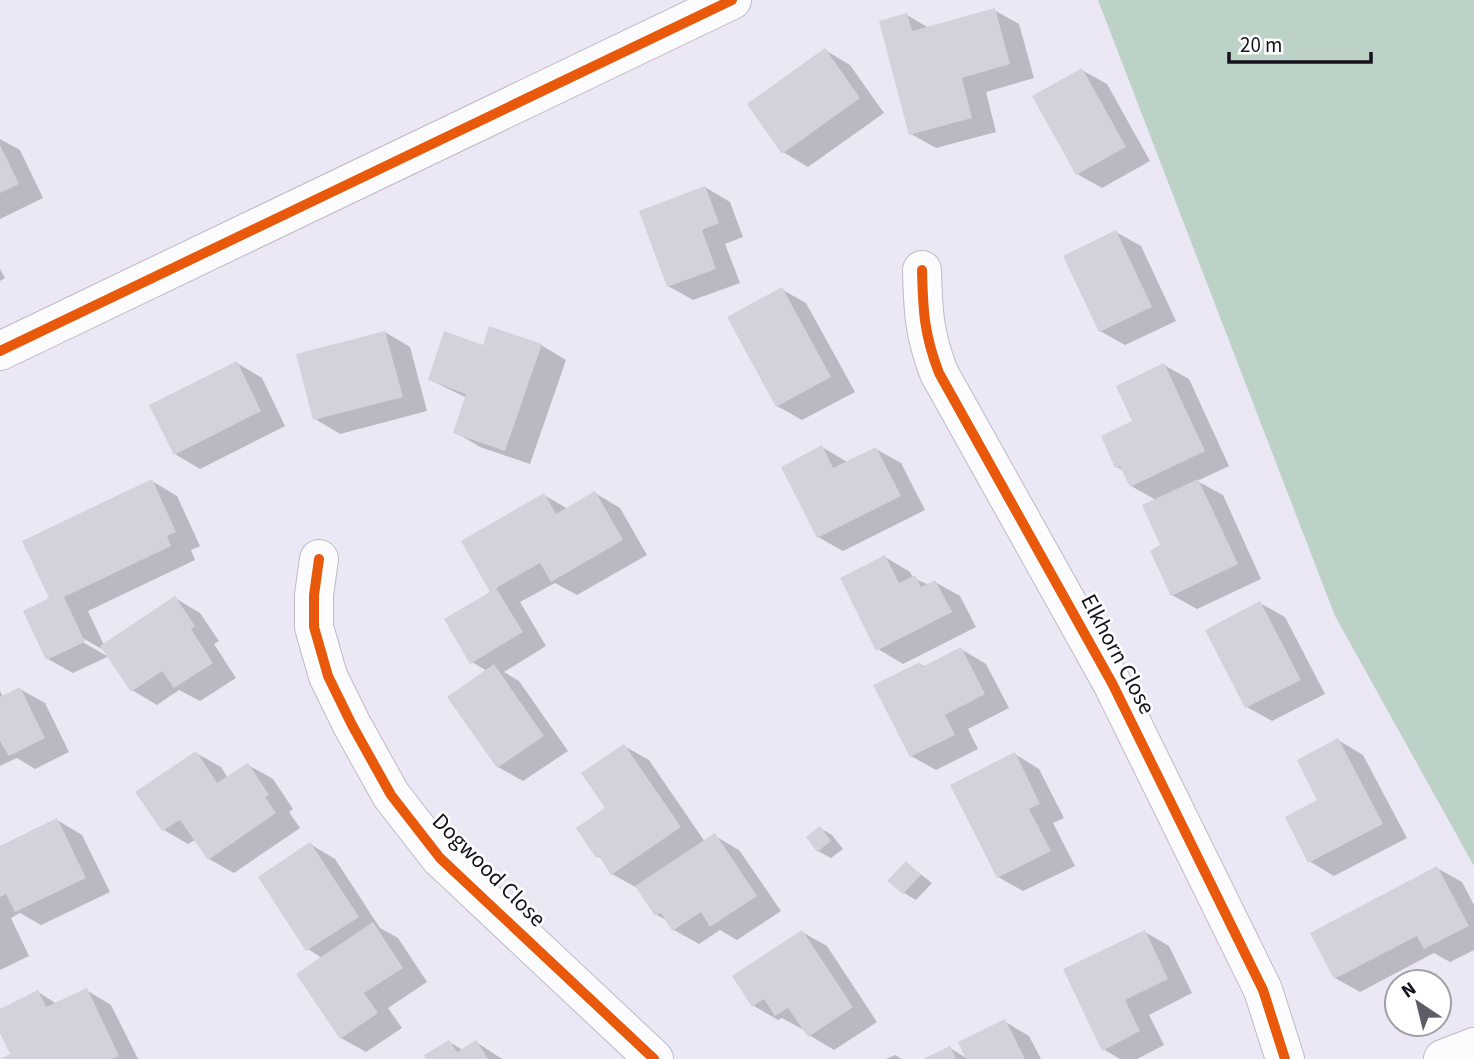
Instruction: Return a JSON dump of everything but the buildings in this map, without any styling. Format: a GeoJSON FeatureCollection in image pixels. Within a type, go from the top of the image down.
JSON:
{"type":"FeatureCollection","features":[{"type":"Feature","properties":{"kind":"street"},"geometry":{"type":"LineString","coordinates":[[0,351],[732,0]]}},
{"type":"Feature","properties":{"kind":"street","name":"Elkhorn Close"},"geometry":{"type":"LineString","coordinates":[[922,270],[923,318],[939,373],[1112,683],[1263,990],[1285,1059]]}},
{"type":"Feature","properties":{"kind":"street","name":"Dogwood Close"},"geometry":{"type":"LineString","coordinates":[[319,559],[314,595],[314,627],[328,676],[391,795],[440,858],[654,1059]]}},
{"type":"Feature","properties":{"kind":"street"},"geometry":{"type":"LineString","coordinates":[[1443,1059],[1474,1047]]}},
{"type":"Feature","properties":{"kind":"green space"},"geometry":{"type":"Polygon","coordinates":[[[1098,0],[1474,0],[1474,866],[1335,616],[1098,0]]]}},
{"type":"Feature","properties":{"kind":"cycle path"},"geometry":{"type":"LineString","coordinates":[[0,351],[732,0]]}},
{"type":"Feature","properties":{"kind":"cycle path"},"geometry":{"type":"LineString","coordinates":[[922,270],[925,322],[939,373],[1112,683],[1263,990],[1285,1059]]}},
{"type":"Feature","properties":{"kind":"cycle path"},"geometry":{"type":"LineString","coordinates":[[319,559],[314,595],[314,627],[328,676],[391,795],[440,858],[654,1059]]}}]}
